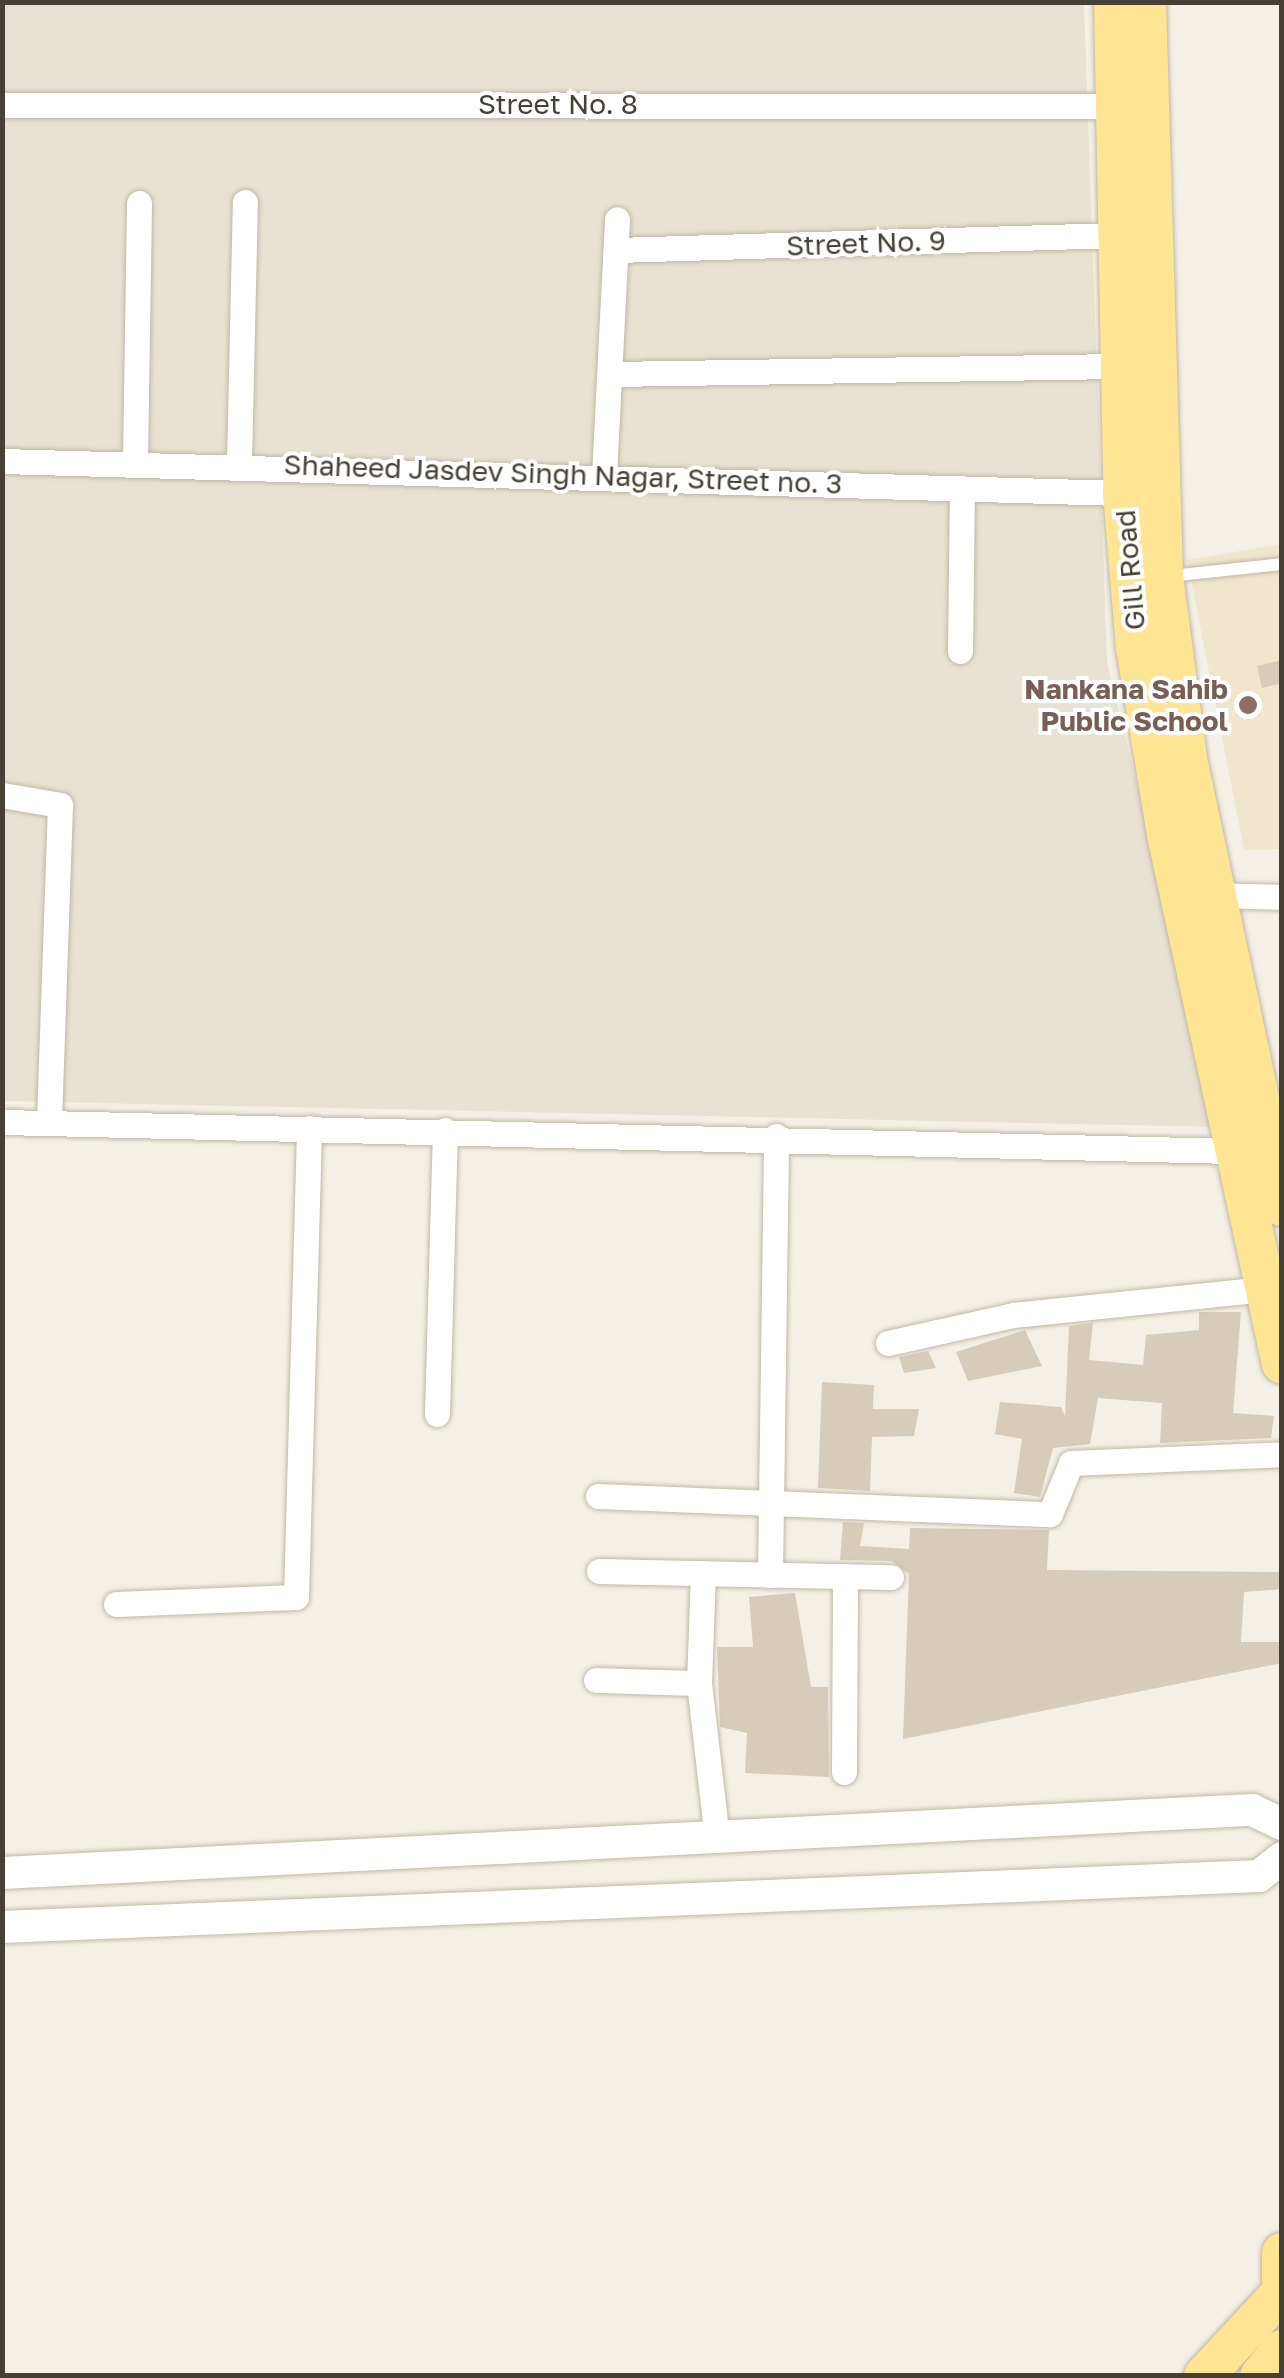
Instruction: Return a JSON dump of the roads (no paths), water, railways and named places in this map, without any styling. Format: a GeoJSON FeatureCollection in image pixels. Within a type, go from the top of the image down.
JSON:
{"type":"FeatureCollection","features":[{"type":"Feature","properties":{"kind":"main road","name":"Gill Road"},"geometry":{"type":"LineString","coordinates":[[1114,2],[1123,493],[1164,816],[1232,1151],[1282,1364]]}},
{"type":"Feature","properties":{"kind":"main road","name":"Gill Road"},"geometry":{"type":"LineString","coordinates":[[1146,2],[1163,576],[1215,895],[1282,1206]]}},
{"type":"Feature","properties":{"kind":"main road"},"geometry":{"type":"LineString","coordinates":[[1204,2376],[1282,2291],[1282,2253]]}},
{"type":"Feature","properties":{"kind":"main road"},"geometry":{"type":"LineString","coordinates":[[1260,2376],[1282,2350]]}},
{"type":"Feature","properties":{"kind":"street","name":"Street No. 8"},"geometry":{"type":"LineString","coordinates":[[2,105],[1114,106]]}},
{"type":"Feature","properties":{"kind":"street"},"geometry":{"type":"LineString","coordinates":[[239,462],[246,202]]}},
{"type":"Feature","properties":{"kind":"street"},"geometry":{"type":"LineString","coordinates":[[134,460],[139,203]]}},
{"type":"Feature","properties":{"kind":"street"},"geometry":{"type":"LineString","coordinates":[[604,476],[617,219]]}},
{"type":"Feature","properties":{"kind":"street","name":"Street No. 9"},"geometry":{"type":"LineString","coordinates":[[616,250],[1116,235]]}},
{"type":"Feature","properties":{"kind":"street"},"geometry":{"type":"LineString","coordinates":[[610,374],[1120,366]]}},
{"type":"Feature","properties":{"kind":"street","name":"Shaheed Jasdev Singh Nagar, Street no. 3"},"geometry":{"type":"LineString","coordinates":[[2,461],[239,462],[1123,493]]}},
{"type":"Feature","properties":{"kind":"street"},"geometry":{"type":"LineString","coordinates":[[960,651],[962,488]]}},
{"type":"Feature","properties":{"kind":"street"},"geometry":{"type":"LineString","coordinates":[[2,795],[60,805],[49,1123]]}},
{"type":"Feature","properties":{"kind":"street"},"geometry":{"type":"LineString","coordinates":[[1215,895],[1282,897]]}},
{"type":"Feature","properties":{"kind":"street"},"geometry":{"type":"LineString","coordinates":[[2,1122],[776,1136],[1232,1151]]}},
{"type":"Feature","properties":{"kind":"street"},"geometry":{"type":"LineString","coordinates":[[116,1604],[296,1597],[309,1128]]}},
{"type":"Feature","properties":{"kind":"street"},"geometry":{"type":"LineString","coordinates":[[437,1414],[445,1130]]}},
{"type":"Feature","properties":{"kind":"street"},"geometry":{"type":"LineString","coordinates":[[770,1575],[776,1136]]}},
{"type":"Feature","properties":{"kind":"street"},"geometry":{"type":"LineString","coordinates":[[888,1343],[1013,1315],[1265,1290]]}},
{"type":"Feature","properties":{"kind":"street"},"geometry":{"type":"LineString","coordinates":[[598,1496],[1050,1514],[1071,1463],[1282,1454]]}},
{"type":"Feature","properties":{"kind":"street"},"geometry":{"type":"LineString","coordinates":[[599,1571],[892,1577]]}},
{"type":"Feature","properties":{"kind":"street"},"geometry":{"type":"LineString","coordinates":[[702,1573],[698,1683],[717,1840]]}},
{"type":"Feature","properties":{"kind":"street"},"geometry":{"type":"LineString","coordinates":[[844,1772],[846,1576]]}},
{"type":"Feature","properties":{"kind":"street"},"geometry":{"type":"LineString","coordinates":[[596,1680],[698,1683]]}},
{"type":"Feature","properties":{"kind":"street"},"geometry":{"type":"LineString","coordinates":[[2,1873],[717,1840],[1252,1810],[1282,1824]]}},
{"type":"Feature","properties":{"kind":"street"},"geometry":{"type":"LineString","coordinates":[[2,1927],[1260,1876],[1282,1858]]}},
{"type":"Feature","properties":{"kind":"lane"},"geometry":{"type":"LineString","coordinates":[[1163,576],[1282,564]]}},
{"type":"Feature","properties":{"kind":"place","name":"Nankana Sahib Public School"},"geometry":{"type":"Point","coordinates":[1248,705]}}]}
